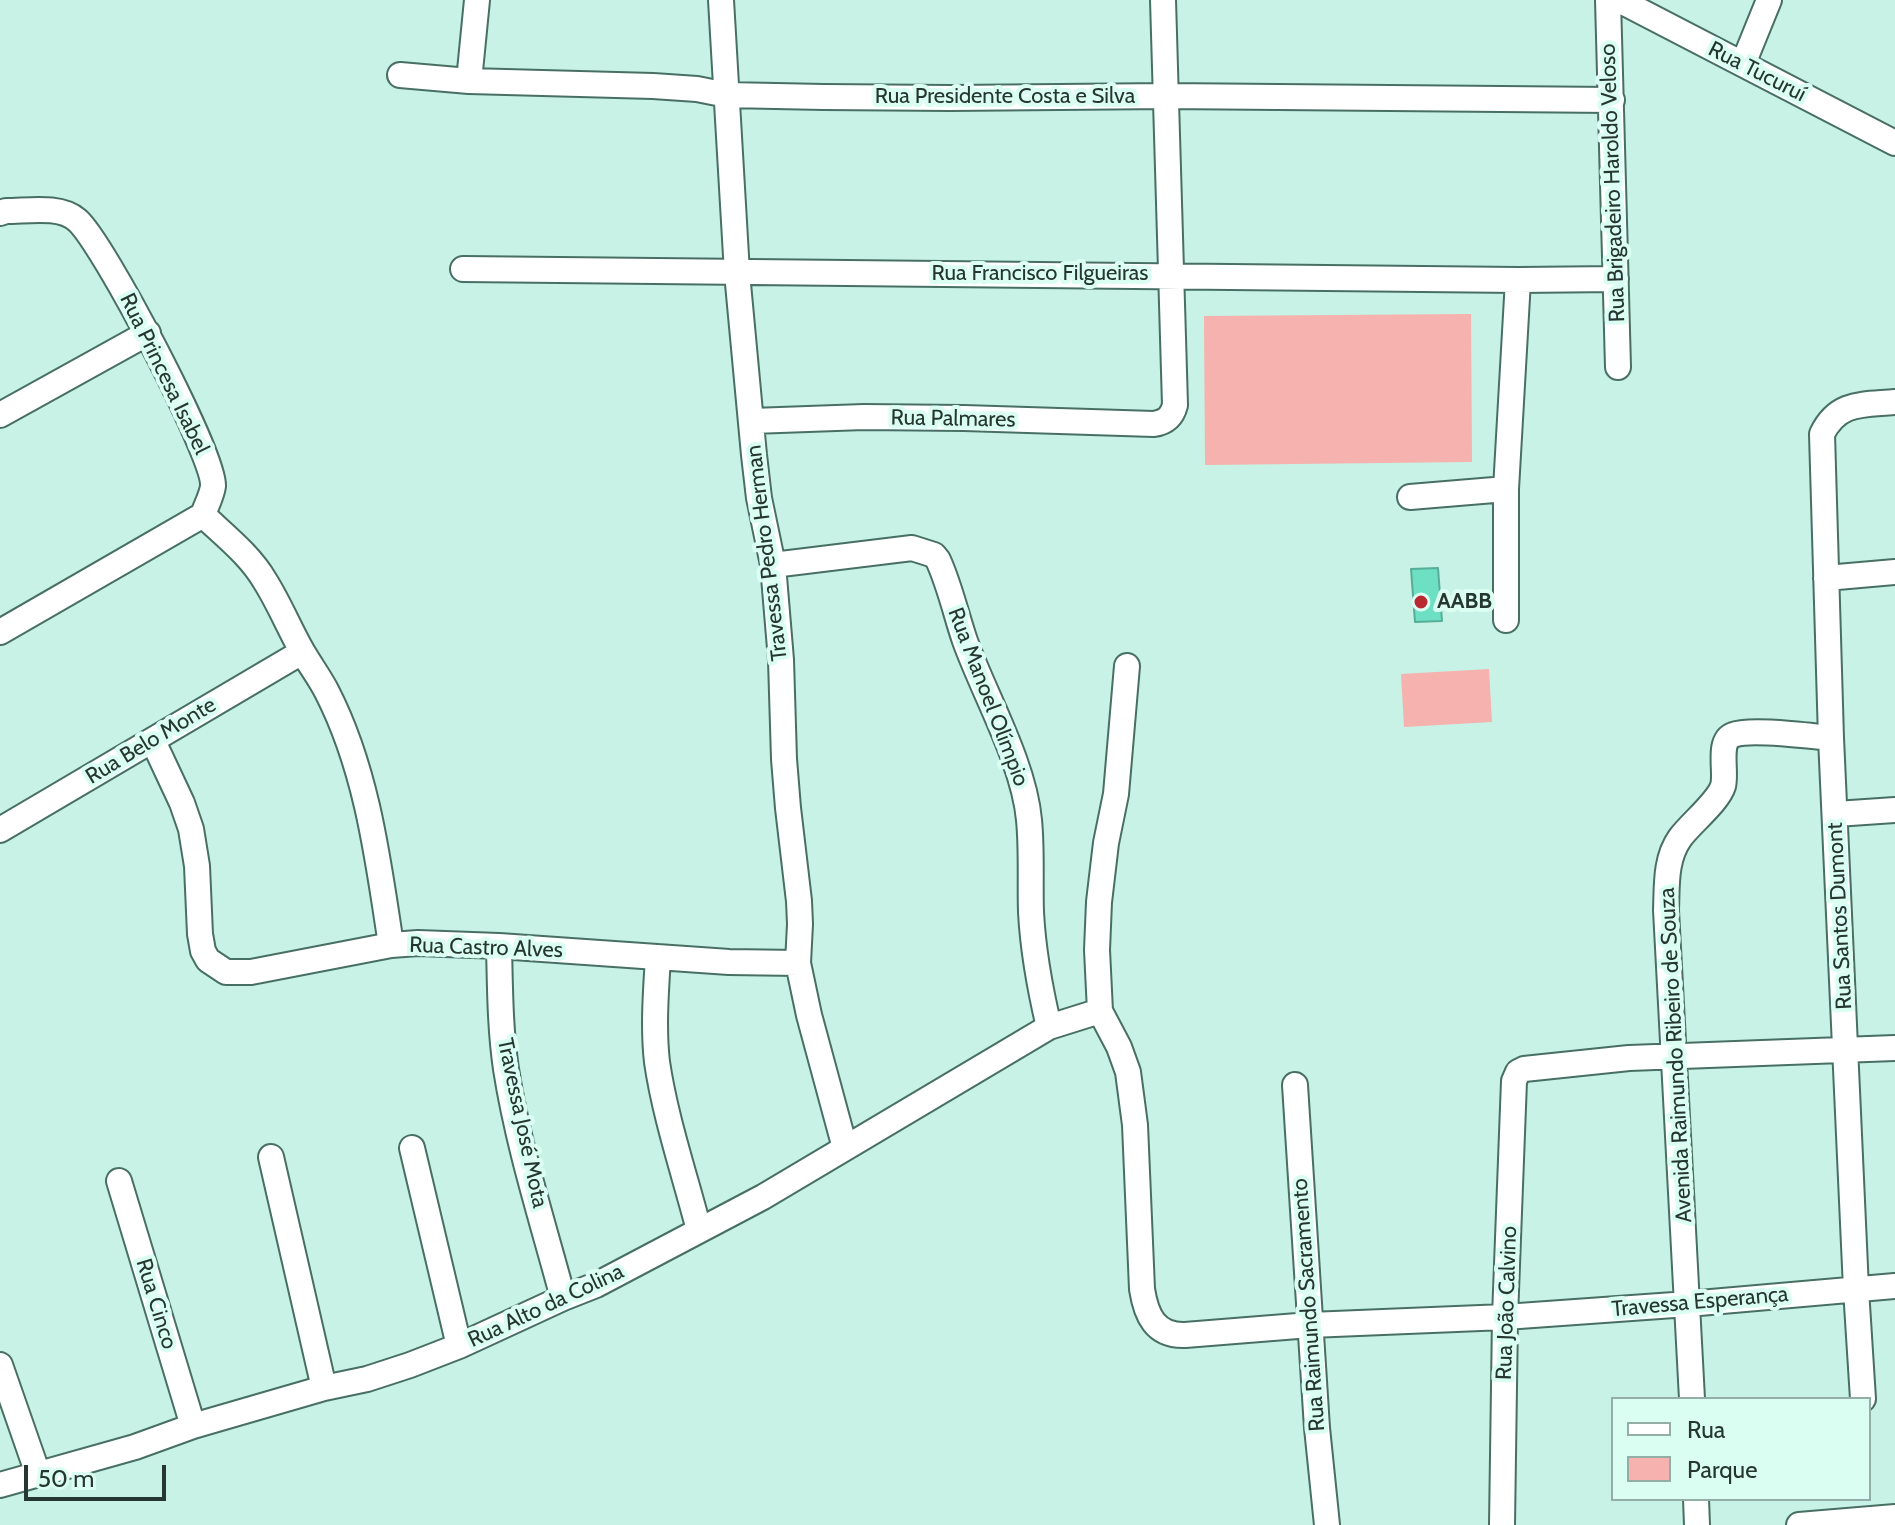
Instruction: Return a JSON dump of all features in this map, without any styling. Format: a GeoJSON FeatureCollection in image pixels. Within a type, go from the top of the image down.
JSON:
{"type":"FeatureCollection","features":[{"type":"Feature","properties":{"kind":"street"},"geometry":{"type":"LineString","coordinates":[[469,81],[477,0]]}},
{"type":"Feature","properties":{"kind":"street","name":"Travessa Pedro Herman"},"geometry":{"type":"LineString","coordinates":[[721,0],[737,273],[759,498],[773,565],[781,660],[787,796],[799,901],[798,963],[845,1148]]}},
{"type":"Feature","properties":{"kind":"street"},"geometry":{"type":"LineString","coordinates":[[1163,0],[1173,275]]}},
{"type":"Feature","properties":{"kind":"street","name":"Rua Brigadeiro Haroldo Veloso"},"geometry":{"type":"LineString","coordinates":[[1608,0],[1618,367]]}},
{"type":"Feature","properties":{"kind":"street","name":"Rua Tucuruí"},"geometry":{"type":"LineString","coordinates":[[1619,0],[1895,143]]}},
{"type":"Feature","properties":{"kind":"street"},"geometry":{"type":"LineString","coordinates":[[1743,64],[1769,0]]}},
{"type":"Feature","properties":{"kind":"street","name":"Rua Presidente Costa e Silva"},"geometry":{"type":"LineString","coordinates":[[400,75],[469,81],[653,86],[727,95],[1612,100]]}},
{"type":"Feature","properties":{"kind":"street","name":"Rua Princesa Isabel"},"geometry":{"type":"LineString","coordinates":[[3,212],[50,211],[75,218],[99,249],[148,333],[208,462],[213,486],[203,515]]}},
{"type":"Feature","properties":{"kind":"street","name":"Rua Francisco Filgueiras"},"geometry":{"type":"LineString","coordinates":[[463,269],[1616,279]]}},
{"type":"Feature","properties":{"kind":"street","name":"Rua Palmares"},"geometry":{"type":"LineString","coordinates":[[752,421],[907,417],[1154,424],[1166,421],[1175,405],[1173,275]]}},
{"type":"Feature","properties":{"kind":"street"},"geometry":{"type":"LineString","coordinates":[[1506,620],[1506,489],[1518,280]]}},
{"type":"Feature","properties":{"kind":"street"},"geometry":{"type":"LineString","coordinates":[[0,415],[148,333]]}},
{"type":"Feature","properties":{"kind":"street","name":"Rua Santos Dumont"},"geometry":{"type":"LineString","coordinates":[[1863,1397],[1831,738],[1822,434],[1828,421],[1847,408],[1895,402]]}},
{"type":"Feature","properties":{"kind":"street"},"geometry":{"type":"LineString","coordinates":[[1410,497],[1506,489]]}},
{"type":"Feature","properties":{"kind":"street"},"geometry":{"type":"LineString","coordinates":[[0,632],[203,515],[265,580],[302,652],[327,692],[361,779],[377,852],[391,945]]}},
{"type":"Feature","properties":{"kind":"street","name":"Rua Manoel Olímpio"},"geometry":{"type":"LineString","coordinates":[[773,565],[912,548],[934,555],[938,560],[966,643],[1011,751],[1026,796],[1030,821],[1031,913],[1039,987],[1049,1027]]}},
{"type":"Feature","properties":{"kind":"street"},"geometry":{"type":"LineString","coordinates":[[1826,578],[1895,572]]}},
{"type":"Feature","properties":{"kind":"street","name":"Rua Belo Monte"},"geometry":{"type":"LineString","coordinates":[[0,830],[302,652]]}},
{"type":"Feature","properties":{"kind":"street"},"geometry":{"type":"LineString","coordinates":[[1049,1027],[1100,1011],[1097,950],[1099,902],[1116,794],[1127,666]]}},
{"type":"Feature","properties":{"kind":"street","name":"Avenida Raimundo Ribeiro de Souza"},"geometry":{"type":"LineString","coordinates":[[1692,1397],[1666,910],[1670,856],[1679,839],[1723,786],[1724,743],[1729,737],[1743,733],[1831,738]]}},
{"type":"Feature","properties":{"kind":"street","name":"Rua Castro Alves"},"geometry":{"type":"LineString","coordinates":[[153,741],[191,829],[203,951],[219,969],[235,973],[251,972],[391,945],[418,943],[729,962],[798,963]]}},
{"type":"Feature","properties":{"kind":"street"},"geometry":{"type":"LineString","coordinates":[[1836,814],[1895,810]]}},
{"type":"Feature","properties":{"kind":"street","name":"Travessa José Mota"},"geometry":{"type":"LineString","coordinates":[[499,946],[506,1070],[563,1298]]}},
{"type":"Feature","properties":{"kind":"street"},"geometry":{"type":"LineString","coordinates":[[658,957],[657,1060],[699,1230]]}},
{"type":"Feature","properties":{"kind":"street","name":"Travessa Esperança"},"geometry":{"type":"LineString","coordinates":[[1100,1011],[1128,1072],[1135,1125],[1142,1289],[1152,1320],[1165,1332],[1185,1335],[1310,1325],[1505,1317],[1895,1286]]}},
{"type":"Feature","properties":{"kind":"street","name":"Rua Alto da Colina"},"geometry":{"type":"LineString","coordinates":[[0,1485],[324,1388],[382,1375],[459,1346],[596,1285],[763,1197],[1049,1027]]}},
{"type":"Feature","properties":{"kind":"street"},"geometry":{"type":"LineString","coordinates":[[1673,1055],[1895,1048]]}},
{"type":"Feature","properties":{"kind":"street","name":"Rua João Calvino"},"geometry":{"type":"LineString","coordinates":[[1502,1525],[1505,1317],[1514,1081],[1518,1072],[1524,1069],[1673,1055]]}},
{"type":"Feature","properties":{"kind":"street","name":"Rua Raimundo Sacramento"},"geometry":{"type":"LineString","coordinates":[[1295,1085],[1317,1428],[1327,1525]]}},
{"type":"Feature","properties":{"kind":"street"},"geometry":{"type":"LineString","coordinates":[[412,1148],[459,1346]]}},
{"type":"Feature","properties":{"kind":"street"},"geometry":{"type":"LineString","coordinates":[[271,1157],[324,1388]]}},
{"type":"Feature","properties":{"kind":"street","name":"Rua Cinco"},"geometry":{"type":"LineString","coordinates":[[119,1181],[193,1426]]}},
{"type":"Feature","properties":{"kind":"street"},"geometry":{"type":"LineString","coordinates":[[0,1365],[38,1474]]}},
{"type":"Feature","properties":{"kind":"street"},"geometry":{"type":"LineString","coordinates":[[1696,1501],[1697,1525]]}},
{"type":"Feature","properties":{"kind":"street"},"geometry":{"type":"LineString","coordinates":[[1799,1525],[1870,1513],[1895,1517]]}},
{"type":"Feature","properties":{"kind":"green space"},"geometry":{"type":"Polygon","coordinates":[[[1471,314],[1472,462],[1205,465],[1204,316],[1471,314]]]}},
{"type":"Feature","properties":{"kind":"green space"},"geometry":{"type":"Polygon","coordinates":[[[1489,669],[1492,722],[1404,727],[1401,674],[1489,669]]]}},
{"type":"Feature","properties":{"kind":"shaded area"},"geometry":{"type":"Polygon","coordinates":[[[1438,568],[1442,621],[1415,622],[1411,569],[1438,568]]]}},
{"type":"Feature","properties":{"kind":"place","name":"AABB"},"geometry":{"type":"Point","coordinates":[1421,602]}}]}
